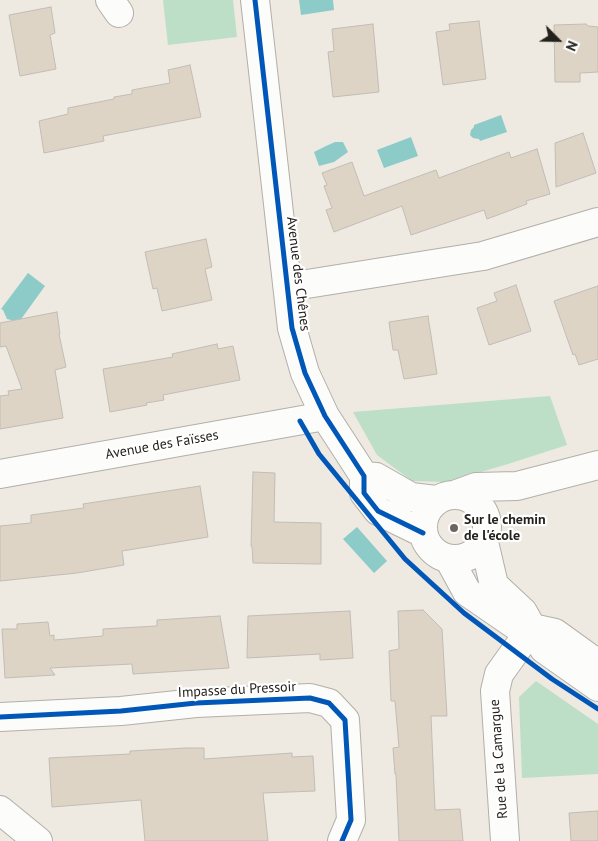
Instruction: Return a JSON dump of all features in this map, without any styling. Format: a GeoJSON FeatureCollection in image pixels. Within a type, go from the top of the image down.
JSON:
{"type":"FeatureCollection","features":[{"type":"Feature","properties":{"kind":"street","name":"Avenue des Chênes"},"geometry":{"type":"LineString","coordinates":[[256,0],[292,328],[305,373],[325,416],[364,476],[364,493],[378,511],[423,533]]}},
{"type":"Feature","properties":{"kind":"street"},"geometry":{"type":"LineString","coordinates":[[288,287],[483,256],[598,222]]}},
{"type":"Feature","properties":{"kind":"street","name":"Avenue des Faïsses"},"geometry":{"type":"LineString","coordinates":[[0,474],[325,416]]}},
{"type":"Feature","properties":{"kind":"street"},"geometry":{"type":"LineString","coordinates":[[517,486],[485,533],[478,550],[469,556],[449,559],[440,556],[426,542],[422,523],[424,515],[429,506],[446,497],[476,487],[517,486],[598,464]]}},
{"type":"Feature","properties":{"kind":"street"},"geometry":{"type":"LineString","coordinates":[[364,476],[376,478],[411,497],[466,496],[474,500],[481,507],[485,516],[485,533],[494,585],[523,612],[544,649],[598,687]]}},
{"type":"Feature","properties":{"kind":"street"},"geometry":{"type":"LineString","coordinates":[[449,559],[467,592],[515,625],[555,633],[598,664]]}},
{"type":"Feature","properties":{"kind":"street","name":"Rue de la Camargue"},"geometry":{"type":"LineString","coordinates":[[505,841],[494,691],[498,674],[532,628]]}},
{"type":"Feature","properties":{"kind":"street","name":"Impasse du Pressoir"},"geometry":{"type":"LineString","coordinates":[[0,717],[121,711],[196,702],[310,698],[329,703],[345,720],[351,820],[342,841]]}},
{"type":"Feature","properties":{"kind":"street"},"geometry":{"type":"LineString","coordinates":[[0,810],[38,841]]}},
{"type":"Feature","properties":{"kind":"green space"},"geometry":{"type":"Polygon","coordinates":[[[163,0],[233,0],[237,37],[168,45],[163,0]]]}},
{"type":"Feature","properties":{"kind":"green space"},"geometry":{"type":"Polygon","coordinates":[[[550,396],[567,445],[447,482],[412,481],[377,455],[353,412],[550,396]]]}},
{"type":"Feature","properties":{"kind":"green space"},"geometry":{"type":"Polygon","coordinates":[[[536,681],[598,724],[598,774],[522,778],[519,697],[536,681]]]}},
{"type":"Feature","properties":{"kind":"water"},"geometry":{"type":"Polygon","coordinates":[[[299,0],[333,0],[334,10],[301,15],[299,0]]]}},
{"type":"Feature","properties":{"kind":"water"},"geometry":{"type":"Polygon","coordinates":[[[501,115],[507,132],[480,141],[470,135],[474,125],[501,115]]]}},
{"type":"Feature","properties":{"kind":"water"},"geometry":{"type":"Polygon","coordinates":[[[411,137],[418,156],[384,168],[377,150],[411,137]]]}},
{"type":"Feature","properties":{"kind":"water"},"geometry":{"type":"Polygon","coordinates":[[[335,142],[343,142],[348,152],[334,162],[319,166],[314,152],[335,142]]]}},
{"type":"Feature","properties":{"kind":"water"},"geometry":{"type":"Polygon","coordinates":[[[28,273],[45,286],[19,322],[7,319],[1,309],[28,273]]]}},
{"type":"Feature","properties":{"kind":"water"},"geometry":{"type":"Polygon","coordinates":[[[357,527],[387,561],[374,573],[343,539],[357,527]]]}},
{"type":"Feature","properties":{"kind":"building"},"geometry":{"type":"Polygon","coordinates":[[[51,7],[55,33],[50,35],[56,69],[20,76],[9,15],[51,7]]]}},
{"type":"Feature","properties":{"kind":"building"},"geometry":{"type":"Polygon","coordinates":[[[479,21],[486,79],[443,85],[436,32],[450,30],[449,24],[479,21]]]}},
{"type":"Feature","properties":{"kind":"building"},"geometry":{"type":"Polygon","coordinates":[[[373,24],[379,92],[333,97],[328,52],[334,51],[332,29],[373,24]]]}},
{"type":"Feature","properties":{"kind":"building"},"geometry":{"type":"Polygon","coordinates":[[[586,24],[598,27],[598,72],[580,73],[580,82],[555,82],[554,25],[586,24]]]}},
{"type":"Feature","properties":{"kind":"building"},"geometry":{"type":"Polygon","coordinates":[[[190,65],[201,117],[103,136],[104,141],[44,153],[39,121],[68,114],[68,108],[132,94],[132,90],[170,83],[168,70],[190,65]]]}},
{"type":"Feature","properties":{"kind":"building"},"geometry":{"type":"Polygon","coordinates":[[[583,133],[596,173],[556,187],[555,143],[583,133]]]}},
{"type":"Feature","properties":{"kind":"building"},"geometry":{"type":"Polygon","coordinates":[[[537,149],[550,194],[526,201],[527,204],[487,219],[484,210],[411,235],[402,206],[334,232],[326,210],[332,208],[324,186],[327,185],[322,173],[352,162],[364,196],[436,170],[439,178],[509,152],[511,158],[537,149]]]}},
{"type":"Feature","properties":{"kind":"building"},"geometry":{"type":"Polygon","coordinates":[[[206,239],[212,267],[205,269],[212,300],[162,311],[157,288],[153,289],[145,252],[206,239]]]}},
{"type":"Feature","properties":{"kind":"building"},"geometry":{"type":"Polygon","coordinates":[[[516,285],[531,331],[489,345],[477,308],[497,301],[494,293],[516,285]]]}},
{"type":"Feature","properties":{"kind":"building"},"geometry":{"type":"Polygon","coordinates":[[[598,286],[598,359],[579,365],[575,354],[573,355],[554,301],[598,286]]]}},
{"type":"Feature","properties":{"kind":"building"},"geometry":{"type":"Polygon","coordinates":[[[57,312],[59,334],[66,367],[55,370],[63,418],[0,429],[0,396],[9,395],[8,391],[22,389],[6,346],[0,347],[0,323],[57,312]]]}},
{"type":"Feature","properties":{"kind":"building"},"geometry":{"type":"Polygon","coordinates":[[[428,316],[437,374],[404,379],[398,350],[393,350],[389,322],[428,316]]]}},
{"type":"Feature","properties":{"kind":"building"},"geometry":{"type":"Polygon","coordinates":[[[217,344],[218,349],[233,346],[240,380],[163,395],[164,400],[110,412],[103,369],[173,357],[172,354],[217,344]]]}},
{"type":"Feature","properties":{"kind":"building"},"geometry":{"type":"Polygon","coordinates":[[[253,472],[275,473],[274,522],[321,523],[321,564],[253,563],[251,546],[253,472]]]}},
{"type":"Feature","properties":{"kind":"building"},"geometry":{"type":"Polygon","coordinates":[[[200,486],[208,537],[122,551],[124,565],[77,573],[0,581],[0,526],[31,523],[31,515],[84,508],[83,504],[200,486]]]}},
{"type":"Feature","properties":{"kind":"building"},"geometry":{"type":"Polygon","coordinates":[[[423,610],[442,629],[447,716],[431,716],[435,810],[460,809],[463,841],[399,841],[393,748],[399,747],[395,701],[391,701],[389,651],[399,649],[398,611],[423,610]]]}},
{"type":"Feature","properties":{"kind":"building"},"geometry":{"type":"Polygon","coordinates":[[[350,611],[353,658],[320,660],[320,654],[247,658],[248,616],[350,611]]]}},
{"type":"Feature","properties":{"kind":"building"},"geometry":{"type":"Polygon","coordinates":[[[220,616],[229,668],[133,674],[132,664],[50,668],[55,675],[5,678],[2,629],[17,629],[17,624],[48,622],[50,636],[54,635],[54,640],[103,636],[103,629],[157,626],[157,620],[220,616]]]}},
{"type":"Feature","properties":{"kind":"building"},"geometry":{"type":"Polygon","coordinates":[[[204,748],[204,759],[292,753],[292,757],[313,756],[315,791],[263,793],[268,841],[145,841],[141,800],[52,807],[49,758],[130,754],[130,751],[204,748]]]}},
{"type":"Feature","properties":{"kind":"building"},"geometry":{"type":"Polygon","coordinates":[[[598,811],[598,841],[571,841],[569,813],[598,811]]]}},
{"type":"Feature","properties":{"kind":"cycle path"},"geometry":{"type":"LineString","coordinates":[[255,0],[292,328],[305,373],[325,416],[364,476],[364,493],[378,511],[423,533]]}},
{"type":"Feature","properties":{"kind":"cycle path"},"geometry":{"type":"LineString","coordinates":[[300,421],[319,454],[405,559],[464,613],[552,679],[598,709]]}},
{"type":"Feature","properties":{"kind":"cycle path"},"geometry":{"type":"LineString","coordinates":[[0,717],[121,711],[196,703],[310,698],[329,703],[345,720],[351,820],[342,841]]}},
{"type":"Feature","properties":{"kind":"place","name":"Sur le chemin de l'école"},"geometry":{"type":"Point","coordinates":[454,528]}}]}
